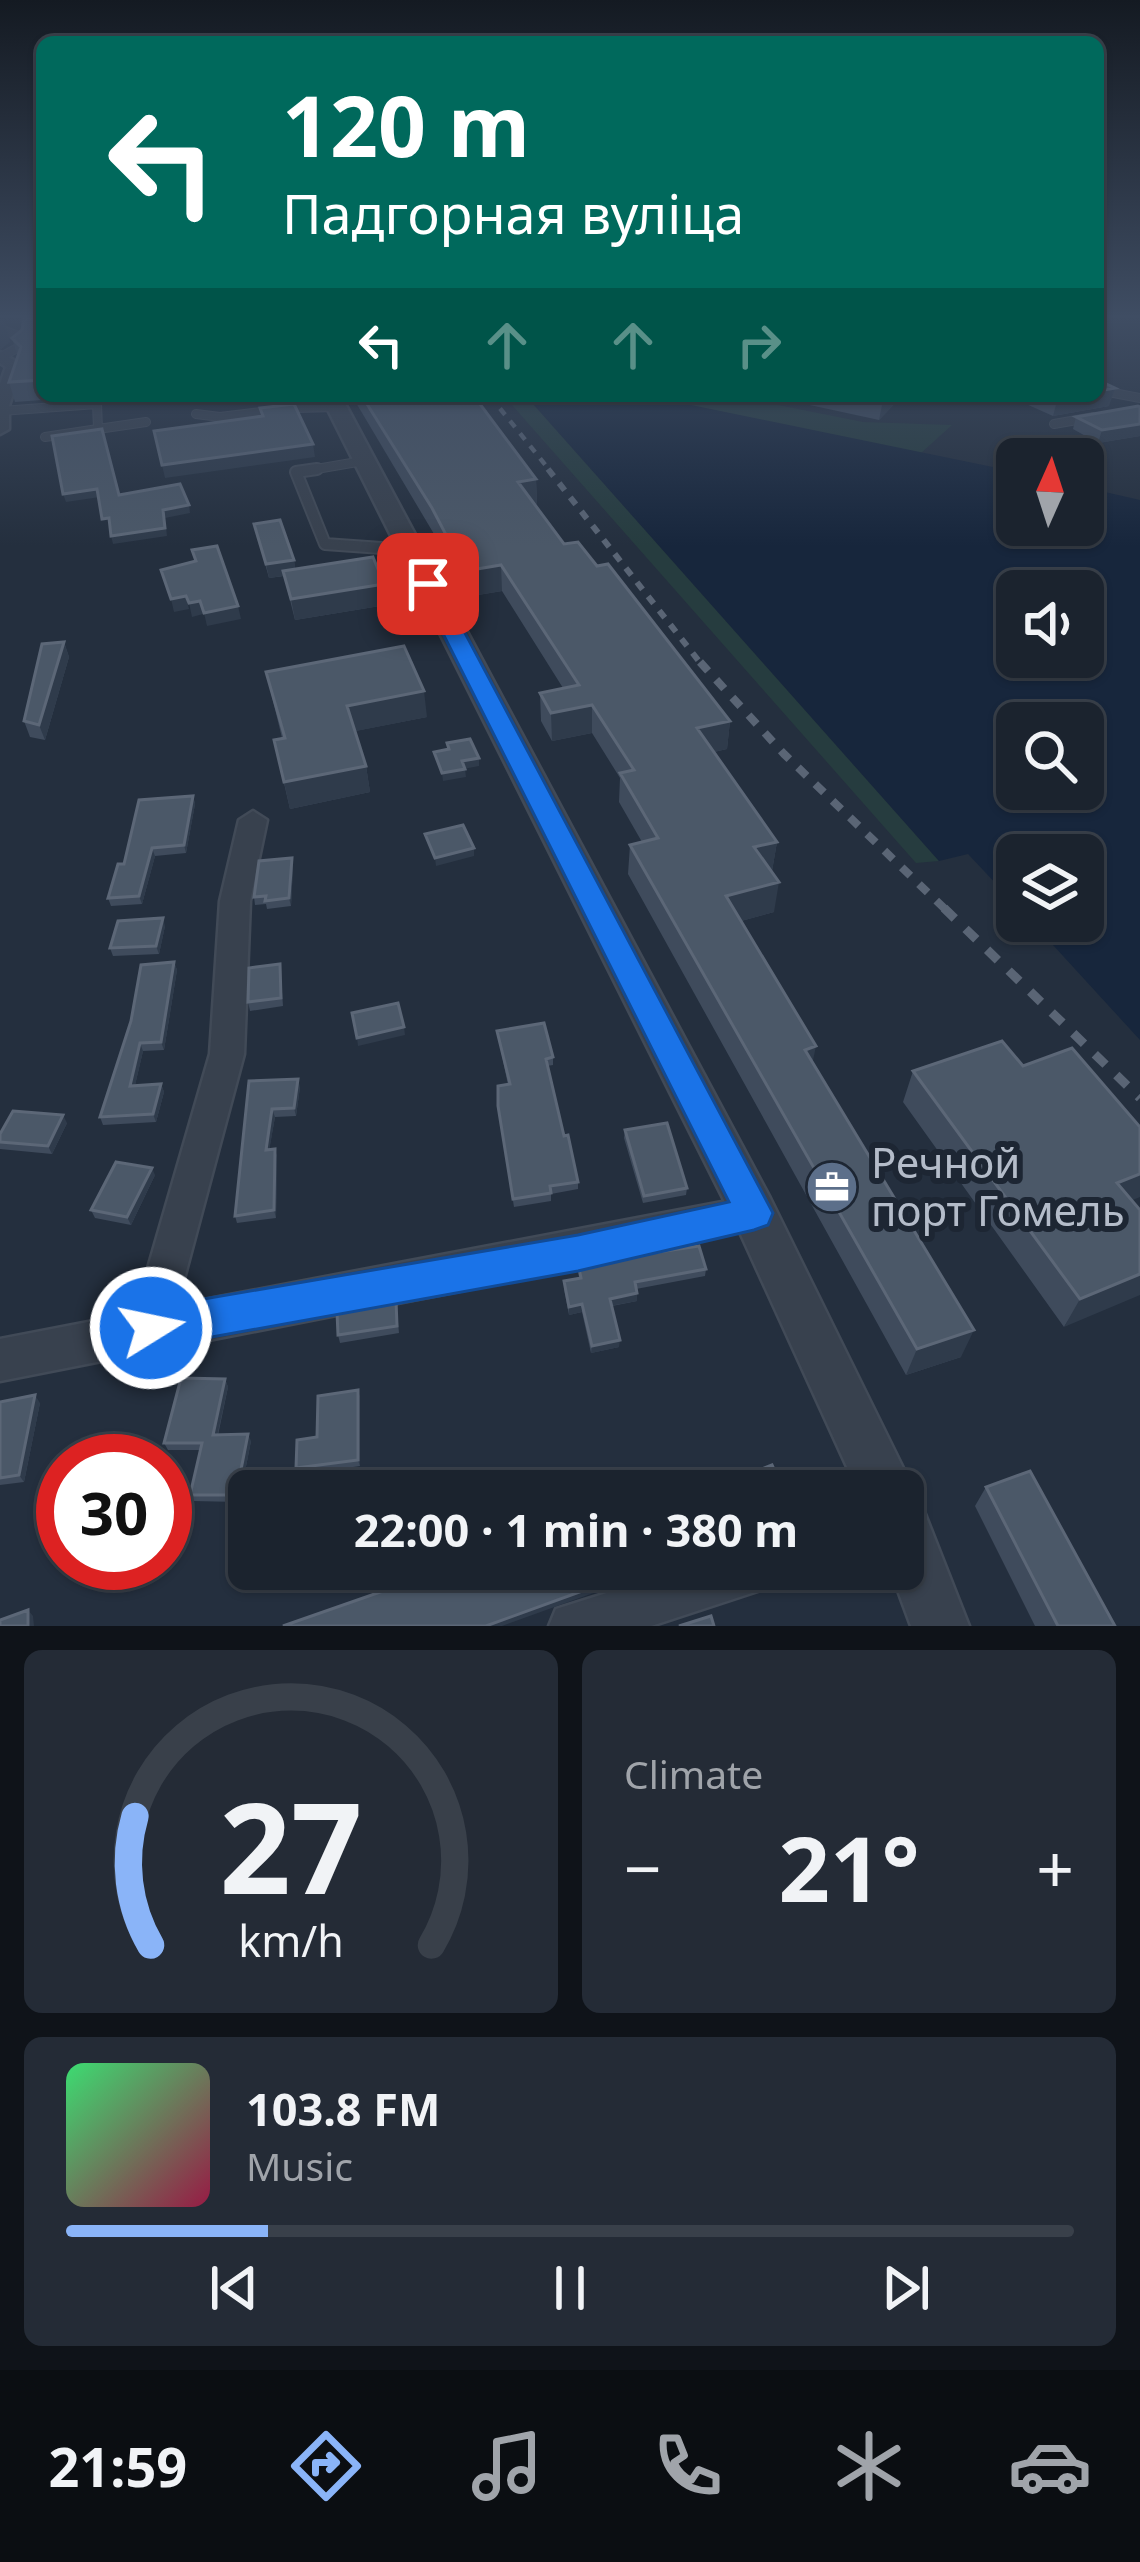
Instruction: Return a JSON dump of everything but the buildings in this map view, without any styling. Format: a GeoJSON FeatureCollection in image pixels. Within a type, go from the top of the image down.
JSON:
{"type":"FeatureCollection","features":[{"type":"Feature","properties":{"kind":"street"},"geometry":{"type":"LineString","coordinates":[[333,402],[754,1213],[876,1470]]}},
{"type":"Feature","properties":{"kind":"street"},"geometry":{"type":"LineString","coordinates":[[0,429],[1,407]]}},
{"type":"Feature","properties":{"kind":"street"},"geometry":{"type":"LineString","coordinates":[[151,1328],[226,1054],[235,901],[253,820]]}},
{"type":"Feature","properties":{"kind":"street"},"geometry":{"type":"LineString","coordinates":[[0,1360],[151,1328],[578,1253],[754,1213]]}},
{"type":"Feature","properties":{"kind":"street"},"geometry":{"type":"LineString","coordinates":[[924,1584],[940,1626]]}},
{"type":"Feature","properties":{"kind":"street"},"geometry":{"type":"LineString","coordinates":[[573,1626],[691,1590]]}},
{"type":"Feature","properties":{"kind":"lane"},"geometry":{"type":"LineString","coordinates":[[290,402],[296,408]]}},
{"type":"Feature","properties":{"kind":"lane"},"geometry":{"type":"LineString","coordinates":[[196,414],[220,417],[328,402]]}},
{"type":"Feature","properties":{"kind":"lane"},"geometry":{"type":"LineString","coordinates":[[1,407],[97,404],[98,428]]}},
{"type":"Feature","properties":{"kind":"lane"},"geometry":{"type":"LineString","coordinates":[[1054,424],[1097,416]]}},
{"type":"Feature","properties":{"kind":"lane"},"geometry":{"type":"LineString","coordinates":[[45,437],[146,422]]}},
{"type":"Feature","properties":{"kind":"lane"},"geometry":{"type":"LineString","coordinates":[[362,461],[296,472],[325,544],[410,550]]}},
{"type":"Feature","properties":{"kind":"green space"},"geometry":{"type":"Polygon","coordinates":[[[509,402],[531,402],[939,861],[916,863],[509,402]]]}},
{"type":"Feature","properties":{"kind":"green space"},"geometry":{"type":"Polygon","coordinates":[[[675,402],[763,402],[863,422],[952,425],[920,454],[675,402]]]}},
{"type":"Feature","properties":{"kind":"water"},"geometry":{"type":"Polygon","coordinates":[[[531,402],[676,402],[996,468],[996,546],[1104,546],[1104,492],[1140,500],[1140,1040],[1050,942],[1104,942],[1104,834],[996,834],[996,884],[968,854],[939,861],[531,402]]]}},
{"type":"Feature","properties":{"kind":"railway"},"geometry":{"type":"LineString","coordinates":[[495,402],[551,472]]}},
{"type":"Feature","properties":{"kind":"railway"},"geometry":{"type":"LineString","coordinates":[[548,469],[702,665]]}},
{"type":"Feature","properties":{"kind":"railway"},"geometry":{"type":"LineString","coordinates":[[700,662],[784,754],[947,911]]}},
{"type":"Feature","properties":{"kind":"railway"},"geometry":{"type":"LineString","coordinates":[[944,908],[1140,1098]]}},
{"type":"Feature","properties":{"kind":"place","name":"Речной порт Гомель"},"geometry":{"type":"Point","coordinates":[832,1187]}},
{"type":"Feature","properties":{"kind":"route"},"geometry":{"type":"LineString","coordinates":[[151,1328],[578,1253],[754,1213],[428,584]]}}]}
